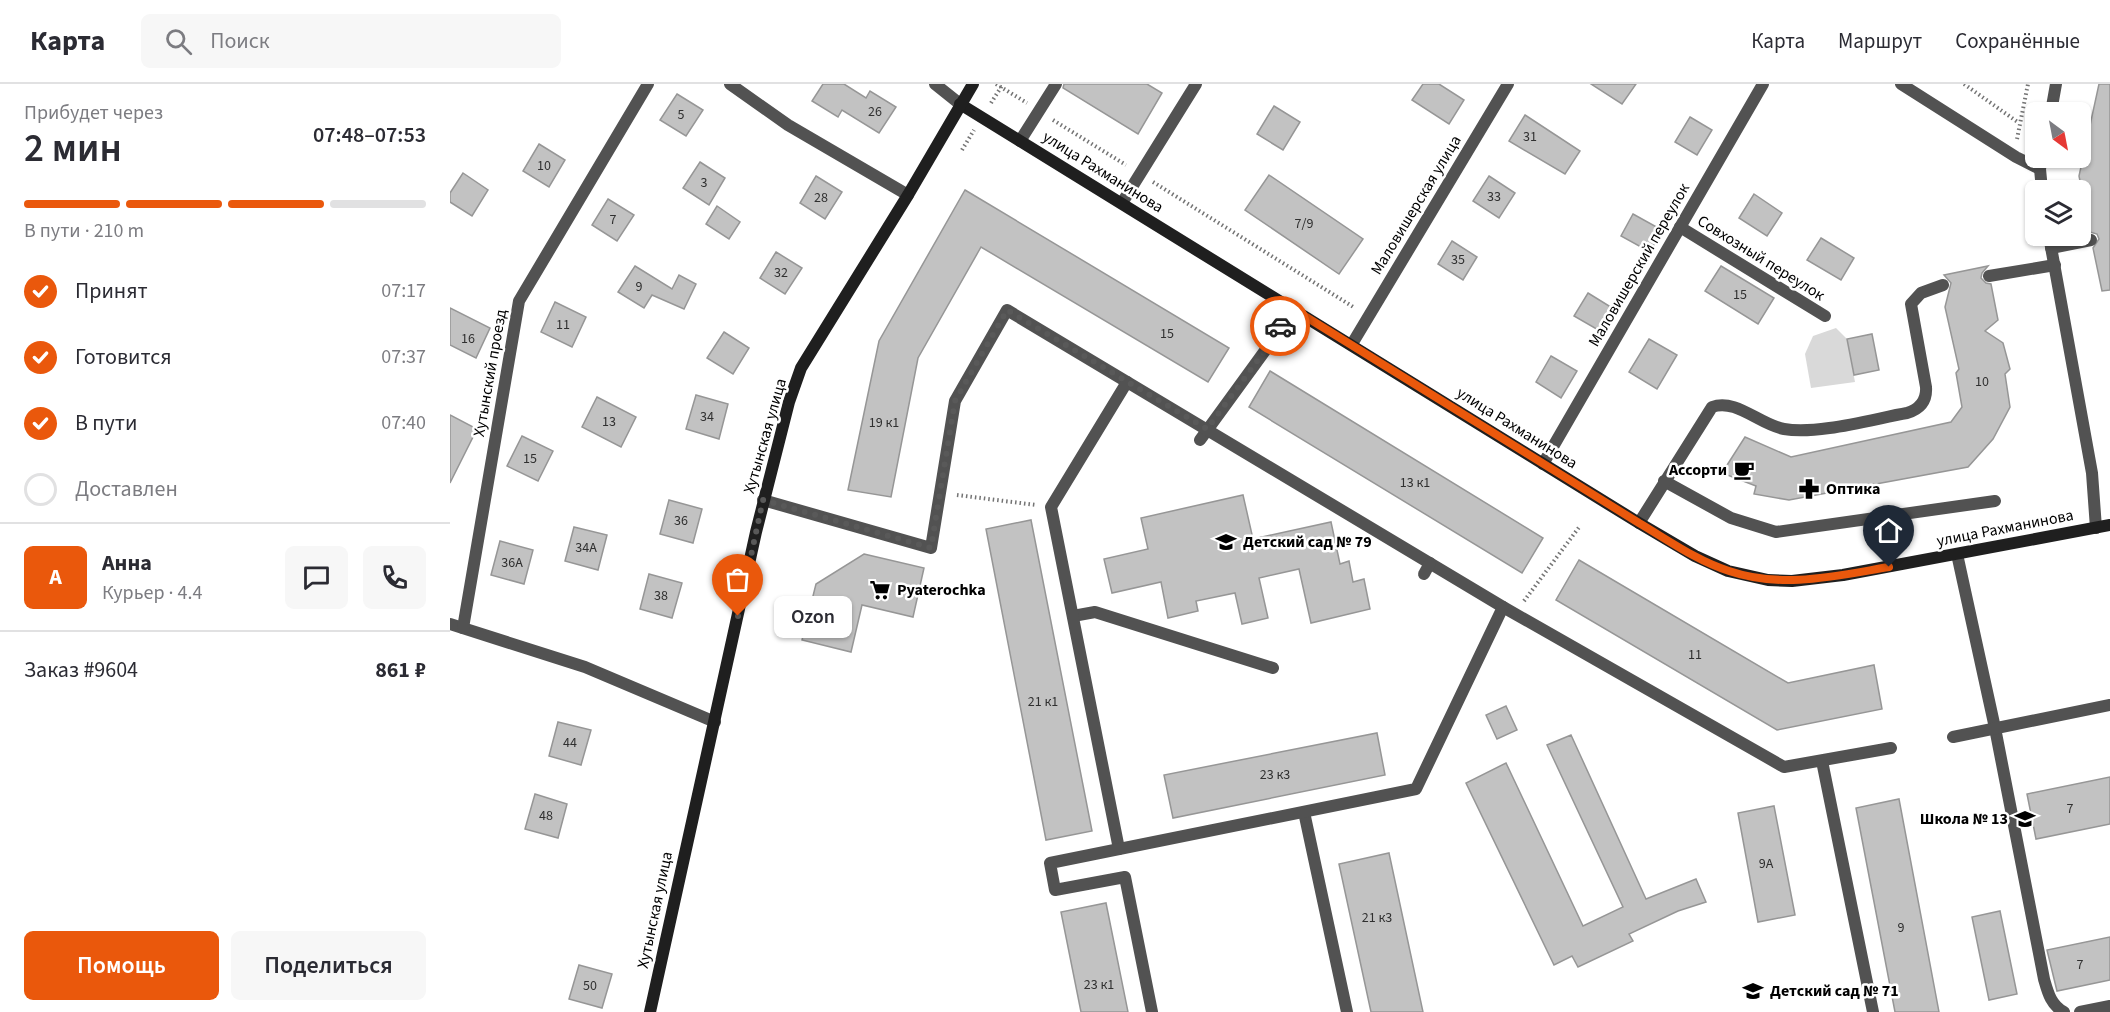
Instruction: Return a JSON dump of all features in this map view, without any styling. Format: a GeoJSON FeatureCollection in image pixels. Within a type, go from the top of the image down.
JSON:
{"type":"FeatureCollection","features":[{"type":"Feature","properties":{"kind":"street","name":"Хутынский проезд"},"geometry":{"type":"LineString","coordinates":[[463,628],[519,301],[648,84]]}},
{"type":"Feature","properties":{"kind":"street"},"geometry":{"type":"LineString","coordinates":[[730,84],[788,125],[908,195]]}},
{"type":"Feature","properties":{"kind":"street"},"geometry":{"type":"LineString","coordinates":[[935,84],[960,104]]}},
{"type":"Feature","properties":{"kind":"street","name":"Хутынская улица"},"geometry":{"type":"LineString","coordinates":[[650,1012],[763,500],[789,402],[801,368],[908,195],[972,84]]}},
{"type":"Feature","properties":{"kind":"street"},"geometry":{"type":"LineString","coordinates":[[1020,141],[1056,84]]}},
{"type":"Feature","properties":{"kind":"street"},"geometry":{"type":"LineString","coordinates":[[1122,203],[1196,84]]}},
{"type":"Feature","properties":{"kind":"street","name":"Маловишерская улица"},"geometry":{"type":"LineString","coordinates":[[1352,344],[1508,84]]}},
{"type":"Feature","properties":{"kind":"street","name":"Маловишерский переулок"},"geometry":{"type":"LineString","coordinates":[[1543,464],[1763,84]]}},
{"type":"Feature","properties":{"kind":"street"},"geometry":{"type":"LineString","coordinates":[[1901,84],[2016,157],[2025,160]]}},
{"type":"Feature","properties":{"kind":"street"},"geometry":{"type":"LineString","coordinates":[[2053,102],[2056,84]]}},
{"type":"Feature","properties":{"kind":"street","name":"улица Рахманинова"},"geometry":{"type":"LineString","coordinates":[[960,104],[1639,523],[1711,564],[1728,571],[1767,580],[1817,579],[2110,525]]}},
{"type":"Feature","properties":{"kind":"street","name":"Совхозный переулок"},"geometry":{"type":"LineString","coordinates":[[1680,227],[1825,316]]}},
{"type":"Feature","properties":{"kind":"street"},"geometry":{"type":"LineString","coordinates":[[2051,246],[2092,473],[2096,528]]}},
{"type":"Feature","properties":{"kind":"street"},"geometry":{"type":"LineString","coordinates":[[1989,276],[2055,265]]}},
{"type":"Feature","properties":{"kind":"street"},"geometry":{"type":"LineString","coordinates":[[1639,523],[1707,411],[1718,405],[1730,405],[1769,425],[1793,430],[1907,413],[1919,408],[1925,398],[1926,387],[1911,304],[1921,293],[1943,285]]}},
{"type":"Feature","properties":{"kind":"street"},"geometry":{"type":"LineString","coordinates":[[1200,440],[1272,341],[1290,307]]}},
{"type":"Feature","properties":{"kind":"street"},"geometry":{"type":"LineString","coordinates":[[763,500],[931,548],[955,401],[1007,310],[1207,429],[1427,568],[1503,607],[1784,767],[1891,748]]}},
{"type":"Feature","properties":{"kind":"street"},"geometry":{"type":"LineString","coordinates":[[1119,849],[1051,507],[1127,381]]}},
{"type":"Feature","properties":{"kind":"street"},"geometry":{"type":"LineString","coordinates":[[1664,481],[1731,518],[1776,532],[1995,501]]}},
{"type":"Feature","properties":{"kind":"street"},"geometry":{"type":"LineString","coordinates":[[1957,554],[1995,728],[2044,979],[2051,1000],[2064,1012]]}},
{"type":"Feature","properties":{"kind":"street"},"geometry":{"type":"LineString","coordinates":[[1152,1012],[1125,877],[1055,890],[1050,863],[1416,789],[1503,607]]}},
{"type":"Feature","properties":{"kind":"street"},"geometry":{"type":"LineString","coordinates":[[1073,616],[1095,612],[1273,668]]}},
{"type":"Feature","properties":{"kind":"street"},"geometry":{"type":"LineString","coordinates":[[450,624],[585,667],[715,722]]}},
{"type":"Feature","properties":{"kind":"street"},"geometry":{"type":"LineString","coordinates":[[1953,737],[2110,705]]}},
{"type":"Feature","properties":{"kind":"street"},"geometry":{"type":"LineString","coordinates":[[1822,761],[1873,1012]]}},
{"type":"Feature","properties":{"kind":"street"},"geometry":{"type":"LineString","coordinates":[[1304,812],[1347,1012]]}},
{"type":"Feature","properties":{"kind":"street"},"geometry":{"type":"LineString","coordinates":[[2080,1012],[2110,1006]]}},
{"type":"Feature","properties":{"kind":"path"},"geometry":{"type":"LineString","coordinates":[[1964,84],[2019,123]]}},
{"type":"Feature","properties":{"kind":"path"},"geometry":{"type":"LineString","coordinates":[[2016,157],[2019,123],[2028,84]]}},
{"type":"Feature","properties":{"kind":"path"},"geometry":{"type":"LineString","coordinates":[[1000,85],[1368,316]]}},
{"type":"Feature","properties":{"kind":"path"},"geometry":{"type":"LineString","coordinates":[[940,493],[1051,507]]}},
{"type":"Feature","properties":{"kind":"path"},"geometry":{"type":"LineString","coordinates":[[1515,614],[1580,526]]}},
{"type":"Feature","properties":{"kind":"shaded area"},"geometry":{"type":"Polygon","coordinates":[[[1836,328],[1847,339],[1855,382],[1811,388],[1805,354],[1813,336],[1836,328]]]}},
{"type":"Feature","properties":{"kind":"building"},"geometry":{"type":"Polygon","coordinates":[[[823,84],[844,84],[866,98],[870,91],[896,107],[879,133],[842,110],[838,117],[812,101],[823,84]]]}},
{"type":"Feature","properties":{"kind":"building"},"geometry":{"type":"Polygon","coordinates":[[[1064,84],[1147,84],[1162,93],[1138,134],[1063,88],[1064,84]]]}},
{"type":"Feature","properties":{"kind":"building"},"geometry":{"type":"Polygon","coordinates":[[[1423,84],[1439,84],[1464,100],[1449,124],[1412,100],[1423,84]]]}},
{"type":"Feature","properties":{"kind":"building"},"geometry":{"type":"Polygon","coordinates":[[[1591,84],[1636,84],[1622,104],[1591,84]]]}},
{"type":"Feature","properties":{"kind":"building"},"geometry":{"type":"Polygon","coordinates":[[[2099,84],[2110,84],[2110,290],[2102,291],[2093,248],[2099,239],[2097,234],[2091,232],[2091,180],[2080,180],[2079,176],[2081,168],[2091,168],[2091,121],[2099,84]]]}},
{"type":"Feature","properties":{"kind":"building"},"geometry":{"type":"Polygon","coordinates":[[[677,94],[703,110],[686,136],[660,120],[677,94]]]}},
{"type":"Feature","properties":{"kind":"building"},"geometry":{"type":"Polygon","coordinates":[[[1274,106],[1300,122],[1283,150],[1257,134],[1274,106]]]}},
{"type":"Feature","properties":{"kind":"building"},"geometry":{"type":"Polygon","coordinates":[[[1525,115],[1580,151],[1565,174],[1509,141],[1525,115]]]}},
{"type":"Feature","properties":{"kind":"building"},"geometry":{"type":"Polygon","coordinates":[[[1690,117],[1712,130],[1697,155],[1675,142],[1690,117]]]}},
{"type":"Feature","properties":{"kind":"building"},"geometry":{"type":"Polygon","coordinates":[[[539,144],[565,160],[549,187],[523,171],[539,144]]]}},
{"type":"Feature","properties":{"kind":"building"},"geometry":{"type":"Polygon","coordinates":[[[700,162],[725,178],[709,205],[683,188],[700,162]]]}},
{"type":"Feature","properties":{"kind":"building"},"geometry":{"type":"Polygon","coordinates":[[[463,173],[488,190],[472,216],[450,202],[450,193],[463,173]]]}},
{"type":"Feature","properties":{"kind":"building"},"geometry":{"type":"Polygon","coordinates":[[[1269,175],[1363,239],[1339,274],[1245,210],[1269,175]]]}},
{"type":"Feature","properties":{"kind":"building"},"geometry":{"type":"Polygon","coordinates":[[[816,176],[842,192],[825,219],[800,203],[816,176]]]}},
{"type":"Feature","properties":{"kind":"building"},"geometry":{"type":"Polygon","coordinates":[[[1489,176],[1515,193],[1499,218],[1473,201],[1489,176]]]}},
{"type":"Feature","properties":{"kind":"building"},"geometry":{"type":"Polygon","coordinates":[[[965,190],[1229,348],[1208,382],[981,247],[918,358],[891,497],[848,490],[879,341],[965,190]]]}},
{"type":"Feature","properties":{"kind":"building"},"geometry":{"type":"Polygon","coordinates":[[[1754,194],[1782,213],[1767,236],[1739,218],[1754,194]]]}},
{"type":"Feature","properties":{"kind":"building"},"geometry":{"type":"Polygon","coordinates":[[[608,199],[634,215],[617,241],[592,225],[608,199]]]}},
{"type":"Feature","properties":{"kind":"building"},"geometry":{"type":"Polygon","coordinates":[[[717,206],[740,222],[729,239],[706,224],[717,206]]]}},
{"type":"Feature","properties":{"kind":"building"},"geometry":{"type":"Polygon","coordinates":[[[1633,214],[1662,230],[1650,252],[1621,236],[1633,214]]]}},
{"type":"Feature","properties":{"kind":"building"},"geometry":{"type":"Polygon","coordinates":[[[1821,238],[1854,258],[1841,280],[1807,260],[1821,238]]]}},
{"type":"Feature","properties":{"kind":"building"},"geometry":{"type":"Polygon","coordinates":[[[1452,241],[1477,257],[1463,280],[1438,264],[1452,241]]]}},
{"type":"Feature","properties":{"kind":"building"},"geometry":{"type":"Polygon","coordinates":[[[776,252],[802,268],[785,294],[760,278],[776,252]]]}},
{"type":"Feature","properties":{"kind":"building"},"geometry":{"type":"Polygon","coordinates":[[[635,266],[672,289],[679,275],[696,284],[684,309],[652,295],[644,308],[618,292],[635,266]]]}},
{"type":"Feature","properties":{"kind":"building"},"geometry":{"type":"Polygon","coordinates":[[[1721,266],[1774,298],[1758,324],[1705,291],[1721,266]]]}},
{"type":"Feature","properties":{"kind":"building"},"geometry":{"type":"Polygon","coordinates":[[[1988,266],[1981,278],[1991,284],[1998,320],[1985,331],[2003,343],[2010,369],[2005,374],[2010,407],[1993,439],[1968,467],[1789,500],[1754,494],[1756,486],[1722,473],[1745,437],[1791,457],[1951,422],[1962,407],[1956,373],[1959,369],[1945,307],[1951,283],[1944,275],[1988,266]]]}},
{"type":"Feature","properties":{"kind":"building"},"geometry":{"type":"Polygon","coordinates":[[[1588,293],[1614,309],[1600,331],[1574,316],[1588,293]]]}},
{"type":"Feature","properties":{"kind":"building"},"geometry":{"type":"Polygon","coordinates":[[[555,302],[586,317],[572,347],[541,332],[555,302]]]}},
{"type":"Feature","properties":{"kind":"building"},"geometry":{"type":"Polygon","coordinates":[[[450,308],[490,328],[476,358],[450,345],[450,308]]]}},
{"type":"Feature","properties":{"kind":"building"},"geometry":{"type":"Polygon","coordinates":[[[724,332],[749,348],[733,374],[707,358],[724,332]]]}},
{"type":"Feature","properties":{"kind":"building"},"geometry":{"type":"Polygon","coordinates":[[[1872,334],[1879,370],[1854,375],[1847,339],[1872,334]]]}},
{"type":"Feature","properties":{"kind":"building"},"geometry":{"type":"Polygon","coordinates":[[[1649,339],[1677,355],[1657,389],[1629,372],[1649,339]]]}},
{"type":"Feature","properties":{"kind":"building"},"geometry":{"type":"Polygon","coordinates":[[[1551,356],[1577,371],[1561,398],[1536,382],[1551,356]]]}},
{"type":"Feature","properties":{"kind":"building"},"geometry":{"type":"Polygon","coordinates":[[[1270,371],[1543,538],[1522,573],[1249,407],[1270,371]]]}},
{"type":"Feature","properties":{"kind":"building"},"geometry":{"type":"Polygon","coordinates":[[[696,395],[728,404],[719,439],[686,429],[696,395]]]}},
{"type":"Feature","properties":{"kind":"building"},"geometry":{"type":"Polygon","coordinates":[[[597,397],[636,417],[621,447],[582,427],[597,397]]]}},
{"type":"Feature","properties":{"kind":"building"},"geometry":{"type":"Polygon","coordinates":[[[450,415],[477,429],[450,483],[450,415]]]}},
{"type":"Feature","properties":{"kind":"building"},"geometry":{"type":"Polygon","coordinates":[[[522,436],[553,451],[538,481],[507,466],[522,436]]]}},
{"type":"Feature","properties":{"kind":"building"},"geometry":{"type":"Polygon","coordinates":[[[1243,495],[1253,539],[1331,522],[1340,564],[1349,561],[1353,582],[1364,579],[1370,609],[1311,623],[1299,569],[1259,578],[1268,618],[1242,624],[1235,593],[1196,601],[1198,611],[1168,618],[1161,582],[1112,593],[1104,559],[1148,549],[1141,518],[1243,495]]]}},
{"type":"Feature","properties":{"kind":"building"},"geometry":{"type":"Polygon","coordinates":[[[669,500],[702,509],[693,543],[660,534],[669,500]]]}},
{"type":"Feature","properties":{"kind":"building"},"geometry":{"type":"Polygon","coordinates":[[[1031,520],[1092,831],[1046,840],[986,529],[1031,520]]]}},
{"type":"Feature","properties":{"kind":"building"},"geometry":{"type":"Polygon","coordinates":[[[574,527],[607,535],[598,570],[565,561],[574,527]]]}},
{"type":"Feature","properties":{"kind":"building"},"geometry":{"type":"Polygon","coordinates":[[[500,541],[533,550],[524,584],[491,575],[500,541]]]}},
{"type":"Feature","properties":{"kind":"building"},"geometry":{"type":"Polygon","coordinates":[[[864,554],[924,568],[913,617],[862,605],[851,652],[802,640],[816,584],[864,554]]]}},
{"type":"Feature","properties":{"kind":"building"},"geometry":{"type":"Polygon","coordinates":[[[1579,560],[1788,683],[1874,665],[1882,709],[1777,730],[1556,600],[1579,560]]]}},
{"type":"Feature","properties":{"kind":"building"},"geometry":{"type":"Polygon","coordinates":[[[649,574],[682,583],[672,618],[640,609],[649,574]]]}},
{"type":"Feature","properties":{"kind":"building"},"geometry":{"type":"Polygon","coordinates":[[[1506,706],[1517,730],[1497,739],[1486,715],[1506,706]]]}},
{"type":"Feature","properties":{"kind":"building"},"geometry":{"type":"Polygon","coordinates":[[[558,722],[591,730],[581,765],[549,756],[558,722]]]}},
{"type":"Feature","properties":{"kind":"building"},"geometry":{"type":"Polygon","coordinates":[[[1377,733],[1385,775],[1173,818],[1164,775],[1377,733]]]}},
{"type":"Feature","properties":{"kind":"building"},"geometry":{"type":"Polygon","coordinates":[[[1571,735],[1646,899],[1696,879],[1706,902],[1678,911],[1629,934],[1633,941],[1578,967],[1572,956],[1554,965],[1466,783],[1506,763],[1583,926],[1623,907],[1547,745],[1571,735]]]}},
{"type":"Feature","properties":{"kind":"building"},"geometry":{"type":"Polygon","coordinates":[[[2110,777],[2110,824],[2036,839],[2027,794],[2110,777]]]}},
{"type":"Feature","properties":{"kind":"building"},"geometry":{"type":"Polygon","coordinates":[[[535,794],[567,804],[558,838],[525,829],[535,794]]]}},
{"type":"Feature","properties":{"kind":"building"},"geometry":{"type":"Polygon","coordinates":[[[1899,799],[1939,1012],[1895,1012],[1856,808],[1899,799]]]}},
{"type":"Feature","properties":{"kind":"building"},"geometry":{"type":"Polygon","coordinates":[[[1774,806],[1795,915],[1758,922],[1738,813],[1774,806]]]}},
{"type":"Feature","properties":{"kind":"building"},"geometry":{"type":"Polygon","coordinates":[[[1389,853],[1423,1012],[1371,1012],[1339,864],[1389,853]]]}},
{"type":"Feature","properties":{"kind":"building"},"geometry":{"type":"Polygon","coordinates":[[[1106,903],[1128,1012],[1081,1012],[1061,912],[1106,903]]]}},
{"type":"Feature","properties":{"kind":"building"},"geometry":{"type":"Polygon","coordinates":[[[2000,911],[2017,994],[1989,1000],[1972,917],[2000,911]]]}},
{"type":"Feature","properties":{"kind":"building"},"geometry":{"type":"Polygon","coordinates":[[[2110,937],[2110,980],[2057,991],[2047,950],[2110,937]]]}},
{"type":"Feature","properties":{"kind":"building"},"geometry":{"type":"Polygon","coordinates":[[[579,965],[612,974],[602,1008],[569,999],[579,965]]]}},
{"type":"Feature","properties":{"kind":"way so far"},"geometry":{"type":"LineString","coordinates":[[738,616],[763,500],[931,548],[955,401],[1007,310],[1207,429],[1272,341],[1280,326]]}},
{"type":"Feature","properties":{"kind":"place","name":"Ассорти"},"geometry":{"type":"Point","coordinates":[1744,470]}},
{"type":"Feature","properties":{"kind":"place","name":"Оптика"},"geometry":{"type":"Point","coordinates":[1809,489]}},
{"type":"Feature","properties":{"kind":"place","name":"Детский сад № 79"},"geometry":{"type":"Point","coordinates":[1226,542]}},
{"type":"Feature","properties":{"kind":"place","name":"Pyaterochka"},"geometry":{"type":"Point","coordinates":[880,590]}},
{"type":"Feature","properties":{"kind":"place","name":"Ozon"},"geometry":{"type":"Point","coordinates":[738,616]}},
{"type":"Feature","properties":{"kind":"place","name":"Школа № 13"},"geometry":{"type":"Point","coordinates":[2025,819]}},
{"type":"Feature","properties":{"kind":"place","name":"Детский сад № 71"},"geometry":{"type":"Point","coordinates":[1753,991]}},
{"type":"Feature","properties":{"kind":"route"},"geometry":{"type":"LineString","coordinates":[[1280,326],[1290,307],[1639,523],[1695,556],[1728,571],[1767,580],[1792,581],[1889,567]]}}]}
